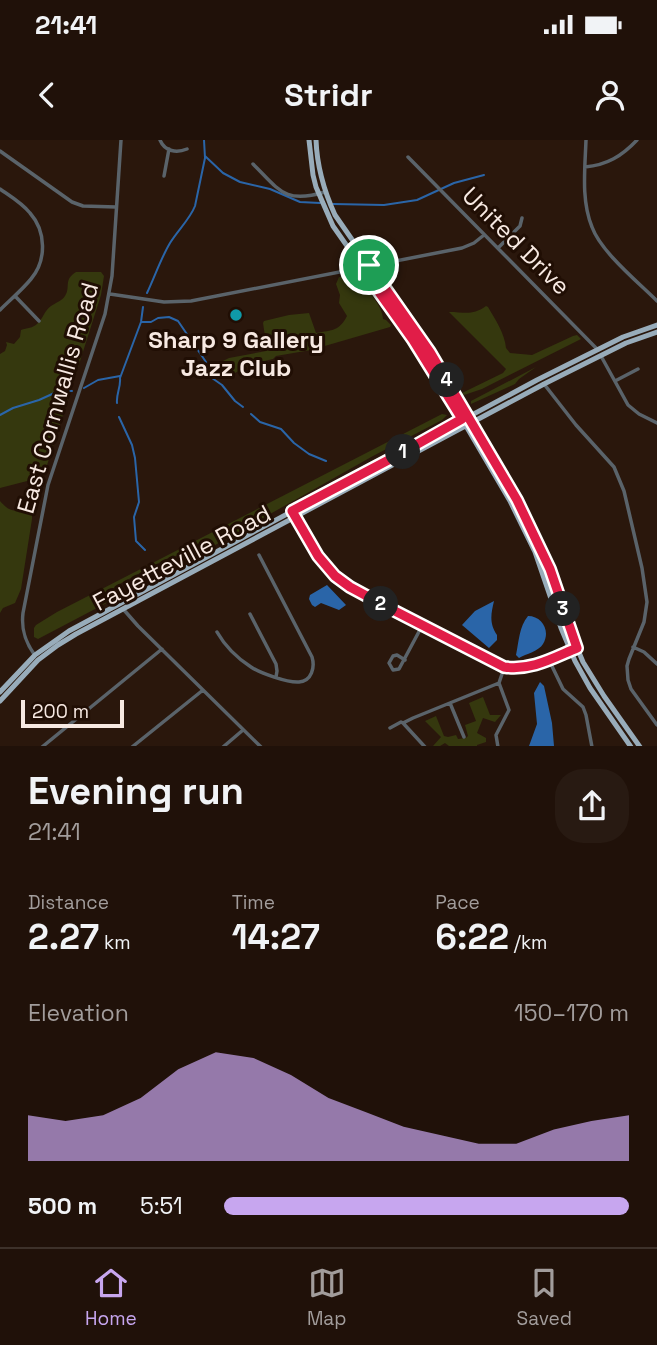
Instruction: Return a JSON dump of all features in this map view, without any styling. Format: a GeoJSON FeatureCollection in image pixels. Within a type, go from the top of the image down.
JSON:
{"type":"FeatureCollection","features":[{"type":"Feature","properties":{"kind":"main road"},"geometry":{"type":"LineString","coordinates":[[309,140],[313,175],[322,193],[339,223],[421,339],[465,418]]}},
{"type":"Feature","properties":{"kind":"main road"},"geometry":{"type":"LineString","coordinates":[[316,140],[322,193],[333,226],[469,424],[525,530],[590,688],[630,746]]}},
{"type":"Feature","properties":{"kind":"main road","name":"Fayetteville Road"},"geometry":{"type":"LineString","coordinates":[[0,692],[69,631],[469,424],[599,353],[623,337],[657,324]]}},
{"type":"Feature","properties":{"kind":"main road","name":"Fayetteville Road"},"geometry":{"type":"LineString","coordinates":[[0,701],[37,657],[123,608],[465,418],[599,353],[657,332]]}},
{"type":"Feature","properties":{"kind":"main road"},"geometry":{"type":"LineString","coordinates":[[574,649],[639,746]]}},
{"type":"Feature","properties":{"kind":"street","name":"East Cornwallis Road"},"geometry":{"type":"LineString","coordinates":[[37,657],[25,639],[22,619],[41,513],[51,475],[110,294],[121,140]]}},
{"type":"Feature","properties":{"kind":"street"},"geometry":{"type":"LineString","coordinates":[[160,140],[169,149],[187,149]]}},
{"type":"Feature","properties":{"kind":"street"},"geometry":{"type":"LineString","coordinates":[[586,140],[586,203],[593,231],[604,248],[657,301]]}},
{"type":"Feature","properties":{"kind":"street"},"geometry":{"type":"LineString","coordinates":[[585,167],[616,159],[637,140]]}},
{"type":"Feature","properties":{"kind":"street"},"geometry":{"type":"LineString","coordinates":[[164,176],[169,149]]}},
{"type":"Feature","properties":{"kind":"street"},"geometry":{"type":"LineString","coordinates":[[0,151],[72,202],[83,206],[116,207]]}},
{"type":"Feature","properties":{"kind":"street","name":"United Drive"},"geometry":{"type":"LineString","coordinates":[[408,157],[599,353],[631,408],[657,423]]}},
{"type":"Feature","properties":{"kind":"street"},"geometry":{"type":"LineString","coordinates":[[253,164],[284,194],[297,197],[322,193]]}},
{"type":"Feature","properties":{"kind":"street"},"geometry":{"type":"LineString","coordinates":[[0,310],[36,272],[41,258],[42,240],[32,215],[1,190]]}},
{"type":"Feature","properties":{"kind":"street"},"geometry":{"type":"LineString","coordinates":[[498,248],[520,226],[522,218]]}},
{"type":"Feature","properties":{"kind":"street"},"geometry":{"type":"LineString","coordinates":[[110,294],[178,302],[462,248],[484,235]]}},
{"type":"Feature","properties":{"kind":"street"},"geometry":{"type":"LineString","coordinates":[[15,296],[39,321]]}},
{"type":"Feature","properties":{"kind":"street"},"geometry":{"type":"LineString","coordinates":[[615,381],[638,369]]}},
{"type":"Feature","properties":{"kind":"street"},"geometry":{"type":"LineString","coordinates":[[544,384],[614,467],[624,491],[647,601],[644,622],[627,666],[631,689],[657,725]]}},
{"type":"Feature","properties":{"kind":"street"},"geometry":{"type":"LineString","coordinates":[[294,514],[318,556],[335,576],[350,587],[504,667],[530,668],[574,649]]}},
{"type":"Feature","properties":{"kind":"street"},"geometry":{"type":"LineString","coordinates":[[216,632],[244,662],[263,673],[300,682],[310,675],[314,664],[312,656],[259,555]]}},
{"type":"Feature","properties":{"kind":"street"},"geometry":{"type":"LineString","coordinates":[[123,608],[260,746]]}},
{"type":"Feature","properties":{"kind":"street"},"geometry":{"type":"LineString","coordinates":[[250,614],[276,664],[275,677]]}},
{"type":"Feature","properties":{"kind":"street"},"geometry":{"type":"LineString","coordinates":[[405,660],[397,655],[393,656],[389,663],[393,670],[399,669],[405,660],[422,626]]}},
{"type":"Feature","properties":{"kind":"street"},"geometry":{"type":"LineString","coordinates":[[633,647],[644,652],[657,664]]}},
{"type":"Feature","properties":{"kind":"street"},"geometry":{"type":"LineString","coordinates":[[42,746],[162,649]]}},
{"type":"Feature","properties":{"kind":"street"},"geometry":{"type":"LineString","coordinates":[[549,660],[563,689],[583,707],[592,746]]}},
{"type":"Feature","properties":{"kind":"street"},"geometry":{"type":"LineString","coordinates":[[498,746],[495,735],[509,710],[499,683],[504,667]]}},
{"type":"Feature","properties":{"kind":"street"},"geometry":{"type":"LineString","coordinates":[[390,728],[499,683]]}},
{"type":"Feature","properties":{"kind":"street"},"geometry":{"type":"LineString","coordinates":[[133,746],[203,690]]}},
{"type":"Feature","properties":{"kind":"street"},"geometry":{"type":"LineString","coordinates":[[450,703],[464,737]]}},
{"type":"Feature","properties":{"kind":"street"},"geometry":{"type":"LineString","coordinates":[[403,723],[424,746]]}},
{"type":"Feature","properties":{"kind":"street"},"geometry":{"type":"LineString","coordinates":[[224,746],[243,729]]}},
{"type":"Feature","properties":{"kind":"green space"},"geometry":{"type":"Polygon","coordinates":[[[76,272],[101,272],[104,276],[101,295],[35,503],[31,480],[0,488],[0,354],[5,351],[6,342],[14,344],[20,337],[21,330],[35,325],[49,308],[64,298],[68,281],[76,272]]]}},
{"type":"Feature","properties":{"kind":"green space"},"geometry":{"type":"Polygon","coordinates":[[[339,277],[351,278],[367,290],[390,327],[311,350],[276,356],[233,374],[221,362],[266,351],[264,321],[309,313],[316,333],[338,327],[347,316],[339,303],[340,295],[336,284],[339,277]]]}},
{"type":"Feature","properties":{"kind":"green space"},"geometry":{"type":"Polygon","coordinates":[[[486,306],[510,353],[532,355],[573,336],[577,335],[581,339],[482,389],[464,395],[462,393],[506,369],[449,312],[472,312],[486,306]]]}},
{"type":"Feature","properties":{"kind":"green space"},"geometry":{"type":"Polygon","coordinates":[[[536,367],[515,384],[471,404],[471,401],[536,367]]]}},
{"type":"Feature","properties":{"kind":"green space"},"geometry":{"type":"Polygon","coordinates":[[[442,414],[447,415],[442,420],[208,549],[170,557],[114,587],[116,598],[38,639],[34,637],[36,625],[57,612],[442,414]]]}},
{"type":"Feature","properties":{"kind":"green space"},"geometry":{"type":"Polygon","coordinates":[[[0,501],[12,510],[32,513],[32,519],[21,589],[15,603],[3,608],[0,613],[0,501]]]}},
{"type":"Feature","properties":{"kind":"green space"},"geometry":{"type":"Polygon","coordinates":[[[483,697],[490,715],[501,715],[495,722],[483,718],[477,733],[486,738],[486,742],[477,746],[449,746],[445,743],[433,746],[441,737],[425,721],[436,716],[444,736],[466,738],[468,736],[465,725],[476,721],[469,703],[483,697]]]}},
{"type":"Feature","properties":{"kind":"water"},"geometry":{"type":"Polygon","coordinates":[[[327,585],[346,605],[339,610],[321,603],[315,607],[309,599],[310,595],[327,585]]]}},
{"type":"Feature","properties":{"kind":"water"},"geometry":{"type":"Polygon","coordinates":[[[494,601],[491,618],[497,640],[489,648],[462,625],[475,611],[494,601]]]}},
{"type":"Feature","properties":{"kind":"water"},"geometry":{"type":"Polygon","coordinates":[[[528,616],[544,625],[545,639],[539,649],[519,658],[516,655],[520,634],[528,616]]]}},
{"type":"Feature","properties":{"kind":"water"},"geometry":{"type":"Polygon","coordinates":[[[540,682],[544,686],[554,746],[529,746],[537,724],[534,693],[540,682]]]}},
{"type":"Feature","properties":{"kind":"waterway"},"geometry":{"type":"LineString","coordinates":[[147,293],[173,238],[195,206],[205,158],[204,140]]}},
{"type":"Feature","properties":{"kind":"waterway"},"geometry":{"type":"LineString","coordinates":[[205,156],[223,173],[240,182],[270,189],[300,202],[320,203]]}},
{"type":"Feature","properties":{"kind":"waterway"},"geometry":{"type":"LineString","coordinates":[[333,204],[384,205],[417,200],[454,183],[484,175]]}},
{"type":"Feature","properties":{"kind":"waterway"},"geometry":{"type":"LineString","coordinates":[[117,403],[120,378],[141,322],[143,307]]}},
{"type":"Feature","properties":{"kind":"waterway"},"geometry":{"type":"LineString","coordinates":[[141,322],[169,317],[178,321],[206,362],[212,378],[243,407]]}},
{"type":"Feature","properties":{"kind":"waterway"},"geometry":{"type":"LineString","coordinates":[[84,388],[98,380],[120,376]]}},
{"type":"Feature","properties":{"kind":"waterway"},"geometry":{"type":"LineString","coordinates":[[0,415],[61,390],[72,391]]}},
{"type":"Feature","properties":{"kind":"waterway"},"geometry":{"type":"LineString","coordinates":[[251,414],[260,422],[281,429],[309,454],[326,461]]}},
{"type":"Feature","properties":{"kind":"waterway"},"geometry":{"type":"LineString","coordinates":[[119,417],[135,458],[139,502],[134,517],[136,541],[145,550]]}},
{"type":"Feature","properties":{"kind":"place","name":"Sharp 9 Gallery Jazz Club"},"geometry":{"type":"Point","coordinates":[236,315]}},
{"type":"Feature","properties":{"kind":"route"},"geometry":{"type":"LineString","coordinates":[[369,265],[430,352],[517,500],[550,569],[577,648],[530,668],[504,667],[350,587],[335,576],[318,556],[292,511],[462,419],[413,340],[361,267],[369,265]]}}]}
